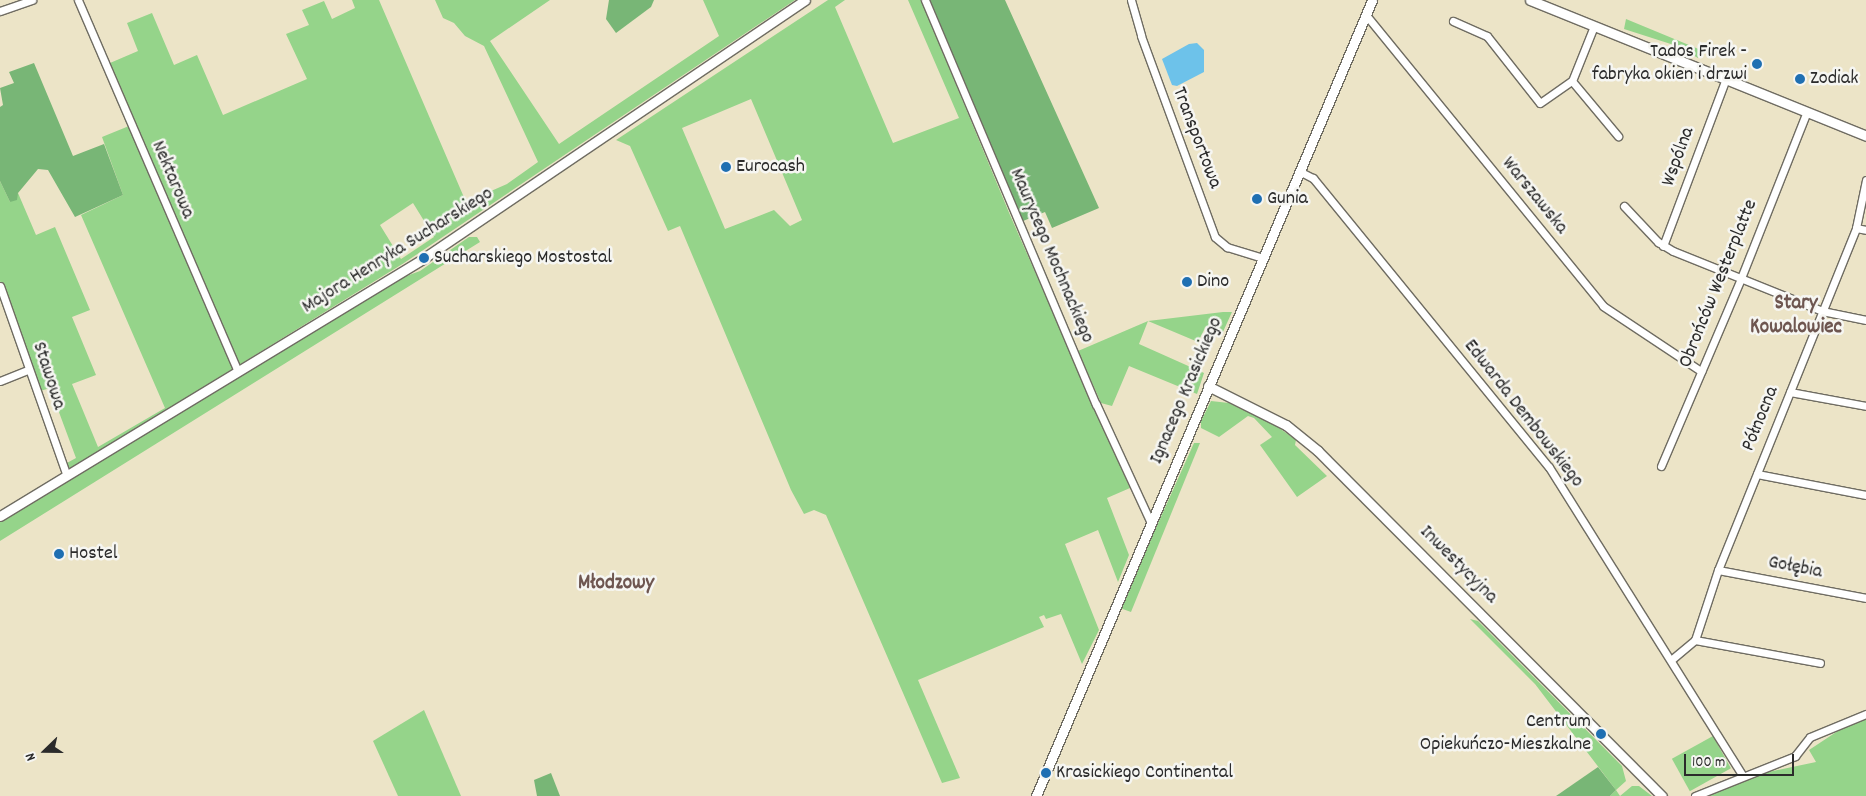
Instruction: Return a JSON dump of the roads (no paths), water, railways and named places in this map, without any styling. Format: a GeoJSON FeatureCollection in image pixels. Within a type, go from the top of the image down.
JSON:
{"type":"FeatureCollection","features":[{"type":"Feature","properties":{"kind":"street"},"geometry":{"type":"LineString","coordinates":[[0,11],[32,0]]}},
{"type":"Feature","properties":{"kind":"street","name":"Nektarowa"},"geometry":{"type":"LineString","coordinates":[[78,0],[238,372]]}},
{"type":"Feature","properties":{"kind":"street","name":"Majora Henryka Sucharskiego"},"geometry":{"type":"LineString","coordinates":[[0,516],[238,372],[457,236],[805,0]]}},
{"type":"Feature","properties":{"kind":"street","name":"Maurycego Mochnackiego"},"geometry":{"type":"LineString","coordinates":[[925,0],[1096,404],[1151,522]]}},
{"type":"Feature","properties":{"kind":"street","name":"Transportowa"},"geometry":{"type":"LineString","coordinates":[[1131,0],[1141,36],[1215,236],[1227,247],[1263,258]]}},
{"type":"Feature","properties":{"kind":"street","name":"Ignacego Krasickiego"},"geometry":{"type":"LineString","coordinates":[[1036,796],[1372,0]]}},
{"type":"Feature","properties":{"kind":"street"},"geometry":{"type":"LineString","coordinates":[[1530,0],[1806,114],[1866,136]]}},
{"type":"Feature","properties":{"kind":"street","name":"Warszawska"},"geometry":{"type":"LineString","coordinates":[[1366,15],[1603,306],[1615,317],[1701,371]]}},
{"type":"Feature","properties":{"kind":"street"},"geometry":{"type":"LineString","coordinates":[[1453,20],[1486,36],[1540,103],[1572,81],[1594,26]]}},
{"type":"Feature","properties":{"kind":"street"},"geometry":{"type":"LineString","coordinates":[[1572,81],[1618,136]]}},
{"type":"Feature","properties":{"kind":"street","name":"Wspólna"},"geometry":{"type":"LineString","coordinates":[[1664,246],[1725,81]]}},
{"type":"Feature","properties":{"kind":"street","name":"Obrońców Westerplatte"},"geometry":{"type":"LineString","coordinates":[[1661,466],[1741,278],[1806,114]]}},
{"type":"Feature","properties":{"kind":"street","name":"Edwarda Dembowskiego"},"geometry":{"type":"LineString","coordinates":[[1300,171],[1313,178],[1549,467],[1742,775]]}},
{"type":"Feature","properties":{"kind":"street","name":"Północna"},"geometry":{"type":"LineString","coordinates":[[1695,640],[1718,570],[1856,228],[1866,180]]}},
{"type":"Feature","properties":{"kind":"street"},"geometry":{"type":"LineString","coordinates":[[1624,206],[1664,246],[1822,311],[1866,320]]}},
{"type":"Feature","properties":{"kind":"street"},"geometry":{"type":"LineString","coordinates":[[1856,228],[1866,230]]}},
{"type":"Feature","properties":{"kind":"street","name":"Stawowa"},"geometry":{"type":"LineString","coordinates":[[0,286],[67,476]]}},
{"type":"Feature","properties":{"kind":"street"},"geometry":{"type":"LineString","coordinates":[[0,381],[29,368]]}},
{"type":"Feature","properties":{"kind":"street","name":"Inwestycyjna"},"geometry":{"type":"LineString","coordinates":[[1208,386],[1279,421],[1318,450],[1662,796]]}},
{"type":"Feature","properties":{"kind":"street"},"geometry":{"type":"LineString","coordinates":[[1790,392],[1866,406]]}},
{"type":"Feature","properties":{"kind":"street"},"geometry":{"type":"LineString","coordinates":[[1757,474],[1866,495]]}},
{"type":"Feature","properties":{"kind":"street","name":"Gołębia"},"geometry":{"type":"LineString","coordinates":[[1718,570],[1866,598]]}},
{"type":"Feature","properties":{"kind":"street"},"geometry":{"type":"LineString","coordinates":[[1671,660],[1695,640],[1820,663]]}},
{"type":"Feature","properties":{"kind":"street"},"geometry":{"type":"LineString","coordinates":[[1695,796],[1742,775],[1796,756],[1810,737],[1866,714]]}},
{"type":"Feature","properties":{"kind":"water"},"geometry":{"type":"Polygon","coordinates":[[[1197,43],[1204,50],[1204,72],[1177,86],[1172,85],[1162,59],[1189,44],[1197,43]]]}},
{"type":"Feature","properties":{"kind":"place","name":"Tados Firek - fabryka okien i drzwi"},"geometry":{"type":"Point","coordinates":[1757,64]}},
{"type":"Feature","properties":{"kind":"place","name":"Zodiak"},"geometry":{"type":"Point","coordinates":[1800,79]}},
{"type":"Feature","properties":{"kind":"place","name":"Eurocash"},"geometry":{"type":"Point","coordinates":[726,167]}},
{"type":"Feature","properties":{"kind":"place","name":"Gunia"},"geometry":{"type":"Point","coordinates":[1257,199]}},
{"type":"Feature","properties":{"kind":"place","name":"Sucharskiego Mostostal"},"geometry":{"type":"Point","coordinates":[424,258]}},
{"type":"Feature","properties":{"kind":"place","name":"Dino"},"geometry":{"type":"Point","coordinates":[1187,282]}},
{"type":"Feature","properties":{"kind":"place","name":"Hostel"},"geometry":{"type":"Point","coordinates":[59,554]}},
{"type":"Feature","properties":{"kind":"place","name":"Centrum Opiekuńczo-Mieszkalne"},"geometry":{"type":"Point","coordinates":[1601,734]}},
{"type":"Feature","properties":{"kind":"place","name":"Krasickiego Continental"},"geometry":{"type":"Point","coordinates":[1046,773]}},
{"type":"Feature","properties":{"kind":"district","name":"Stary Kowalowiec"},"geometry":{"type":"Point","coordinates":[1796,316]}},
{"type":"Feature","properties":{"kind":"district","name":"Młodzowy"},"geometry":{"type":"Point","coordinates":[616,584]}}]}
